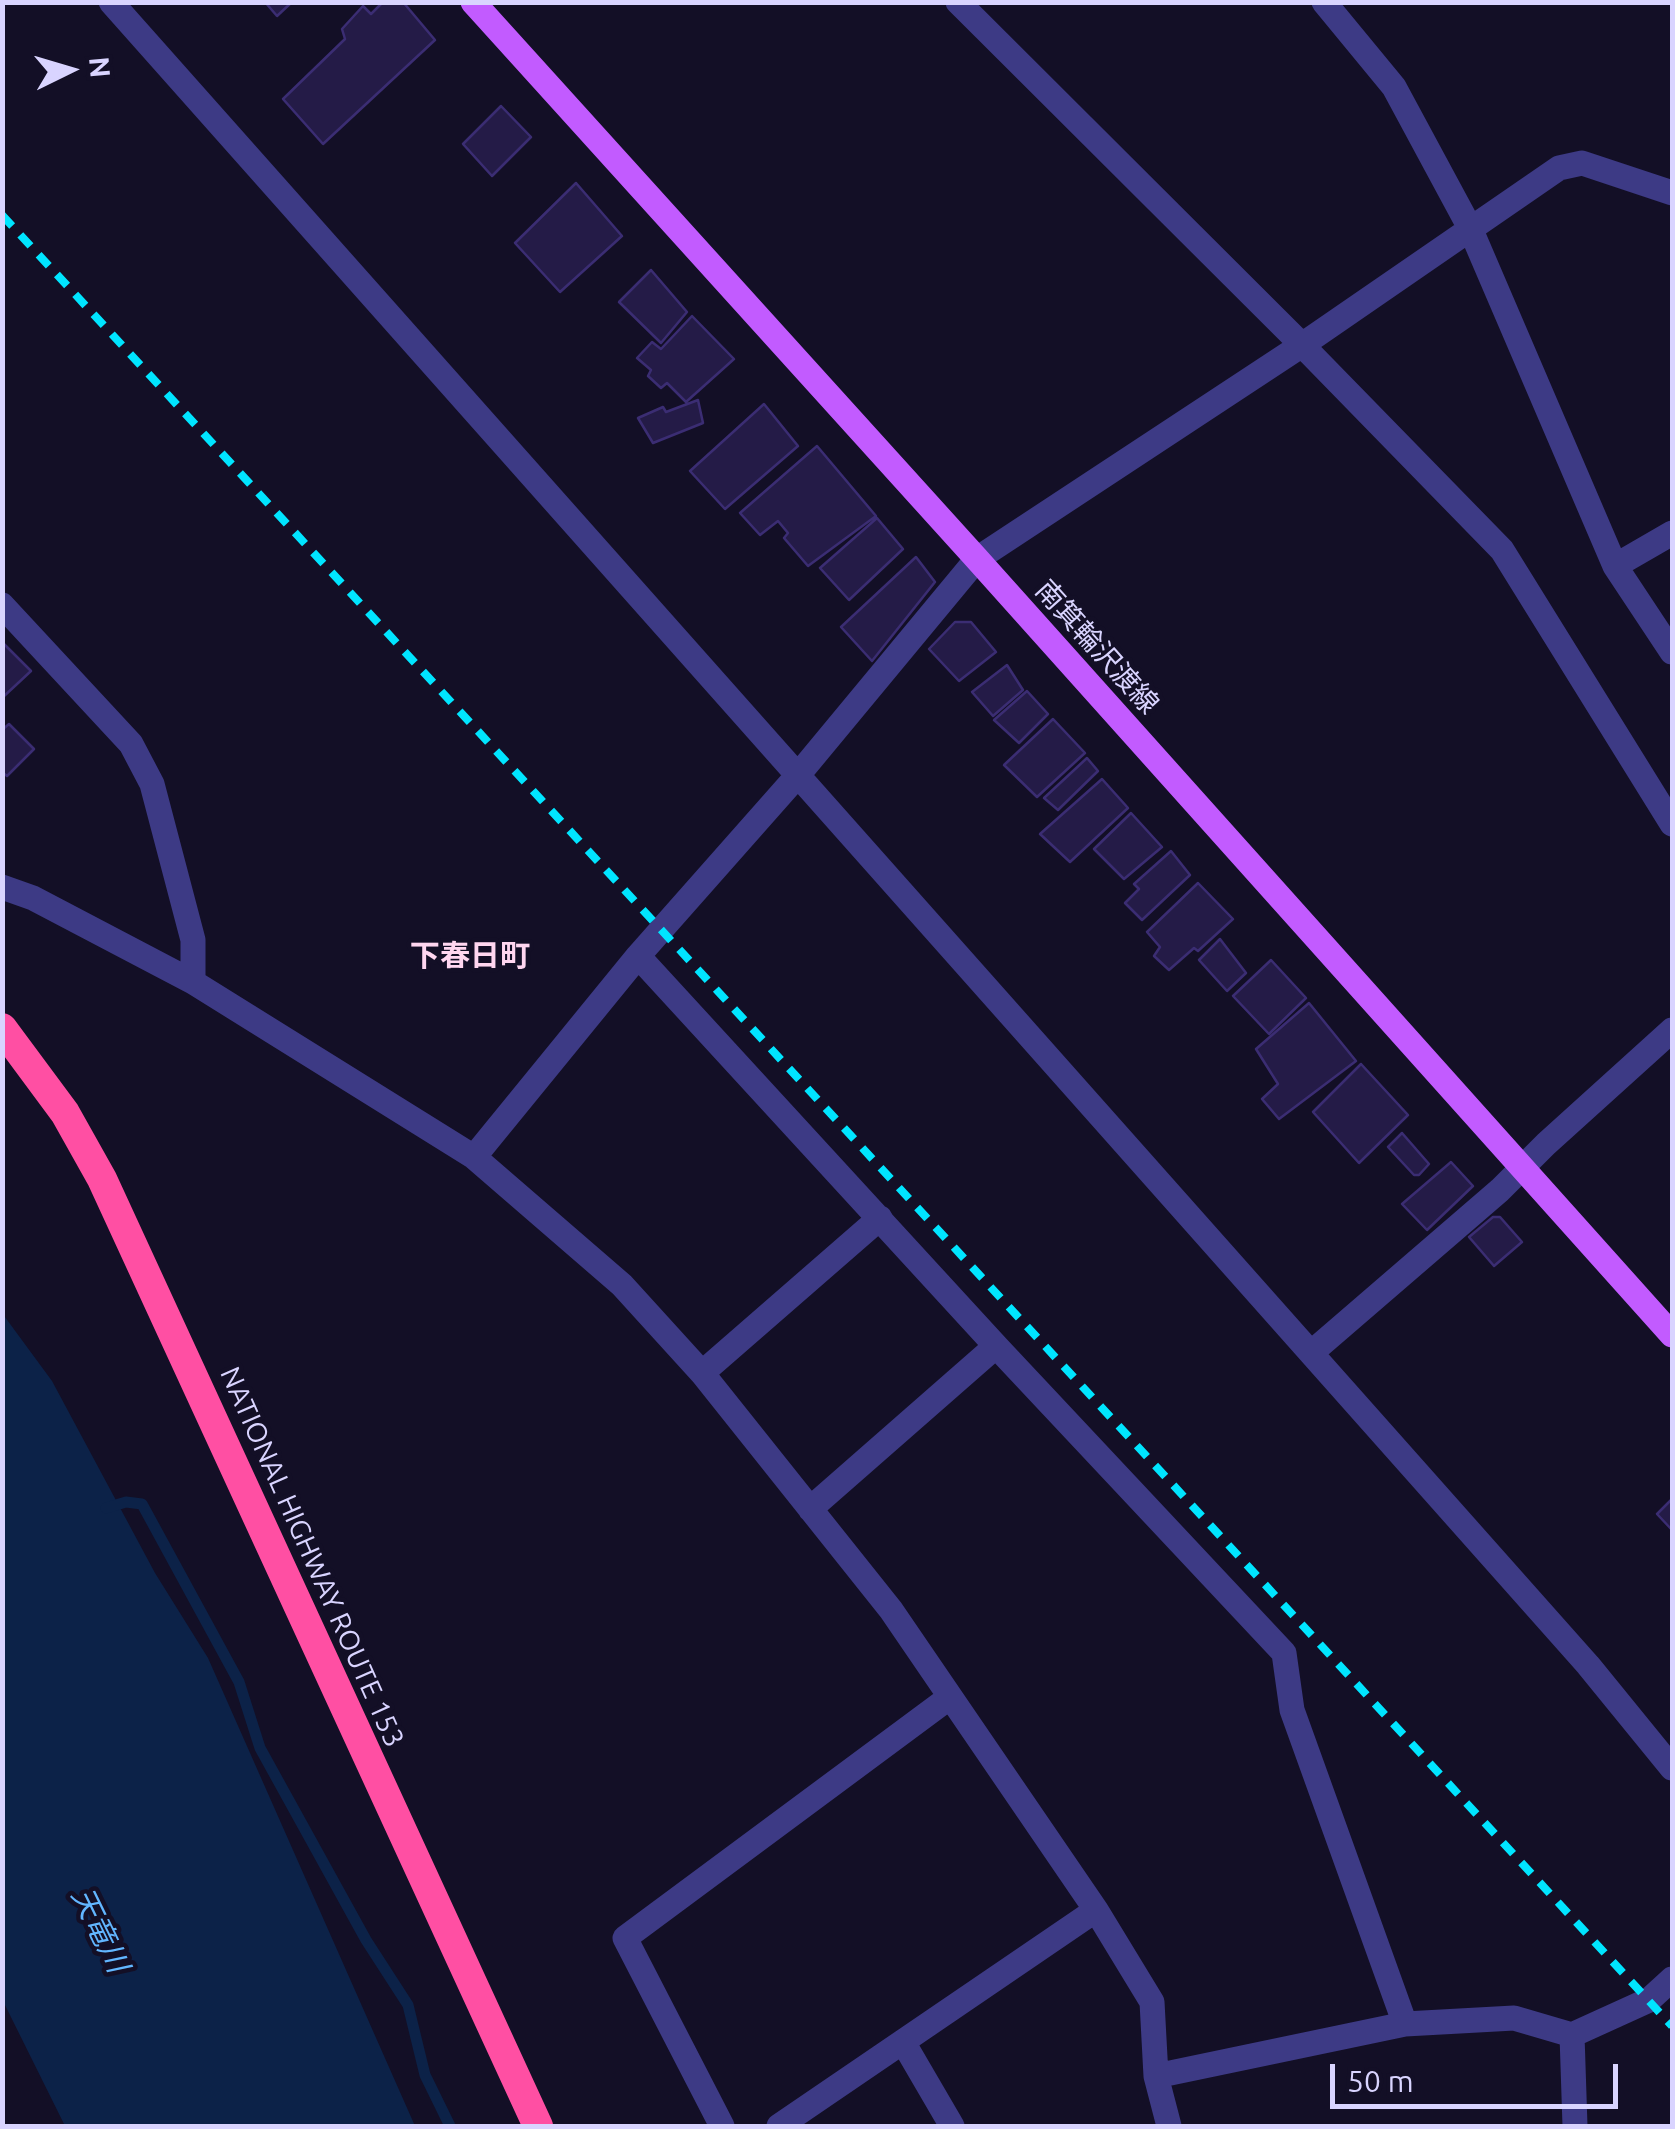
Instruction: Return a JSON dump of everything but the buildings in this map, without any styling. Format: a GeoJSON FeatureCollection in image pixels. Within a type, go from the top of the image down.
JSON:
{"type":"FeatureCollection","features":[{"type":"Feature","properties":{"kind":"highway","name":"NATIONAL HIGHWAY ROUTE 153"},"geometry":{"type":"LineString","coordinates":[[2,1028],[66,1113],[102,1178],[538,2126]]}},
{"type":"Feature","properties":{"kind":"main road","name":"南箕輪沢渡線"},"geometry":{"type":"LineString","coordinates":[[473,2],[1672,1335]]}},
{"type":"Feature","properties":{"kind":"street"},"geometry":{"type":"LineString","coordinates":[[111,2],[1588,1665],[1672,1768]]}},
{"type":"Feature","properties":{"kind":"street"},"geometry":{"type":"LineString","coordinates":[[958,2],[1302,344],[1502,550],[1672,824]]}},
{"type":"Feature","properties":{"kind":"street"},"geometry":{"type":"LineString","coordinates":[[1324,2],[1394,87],[1470,228],[1614,566],[1672,652]]}},
{"type":"Feature","properties":{"kind":"street"},"geometry":{"type":"LineString","coordinates":[[474,1157],[638,956],[798,775],[978,559],[1559,168],[1582,164],[1672,194]]}},
{"type":"Feature","properties":{"kind":"street"},"geometry":{"type":"LineString","coordinates":[[1614,566],[1672,533]]}},
{"type":"Feature","properties":{"kind":"street"},"geometry":{"type":"LineString","coordinates":[[2,606],[132,744],[152,784],[184,901],[193,940],[193,982]]}},
{"type":"Feature","properties":{"kind":"street"},"geometry":{"type":"LineString","coordinates":[[2,887],[32,898],[193,982],[474,1157],[622,1284],[702,1373],[891,1610],[1096,1910],[1152,2002],[1156,2076],[1169,2126]]}},
{"type":"Feature","properties":{"kind":"street"},"geometry":{"type":"LineString","coordinates":[[638,956],[1284,1653],[1292,1710],[1405,2024]]}},
{"type":"Feature","properties":{"kind":"street"},"geometry":{"type":"LineString","coordinates":[[1311,1353],[1522,1170],[1672,1030]]}},
{"type":"Feature","properties":{"kind":"street"},"geometry":{"type":"LineString","coordinates":[[702,1373],[880,1218]]}},
{"type":"Feature","properties":{"kind":"street"},"geometry":{"type":"LineString","coordinates":[[810,1509],[996,1346]]}},
{"type":"Feature","properties":{"kind":"street"},"geometry":{"type":"LineString","coordinates":[[722,2126],[625,1938],[950,1696]]}},
{"type":"Feature","properties":{"kind":"street"},"geometry":{"type":"LineString","coordinates":[[779,2126],[1096,1910]]}},
{"type":"Feature","properties":{"kind":"street"},"geometry":{"type":"LineString","coordinates":[[1156,2076],[1405,2024],[1514,2018],[1572,2035],[1649,2000],[1672,1979]]}},
{"type":"Feature","properties":{"kind":"street"},"geometry":{"type":"LineString","coordinates":[[1572,2035],[1575,2126]]}},
{"type":"Feature","properties":{"kind":"street"},"geometry":{"type":"LineString","coordinates":[[903,2042],[952,2126]]}},
{"type":"Feature","properties":{"kind":"water","name":"天竜川"},"geometry":{"type":"Polygon","coordinates":[[[2,1313],[52,1381],[155,1573],[208,1658],[415,2126],[65,2126],[3,2001],[2,1313]]]}},
{"type":"Feature","properties":{"kind":"waterway"},"geometry":{"type":"LineString","coordinates":[[106,1508],[126,1502],[142,1504],[239,1682],[260,1748],[366,1940],[408,2005],[425,2075],[450,2126]]}},
{"type":"Feature","properties":{"kind":"railway"},"geometry":{"type":"LineString","coordinates":[[2,215],[1672,2026]]}},
{"type":"Feature","properties":{"kind":"district","name":"下春日町"},"geometry":{"type":"Point","coordinates":[470,956]}}]}
